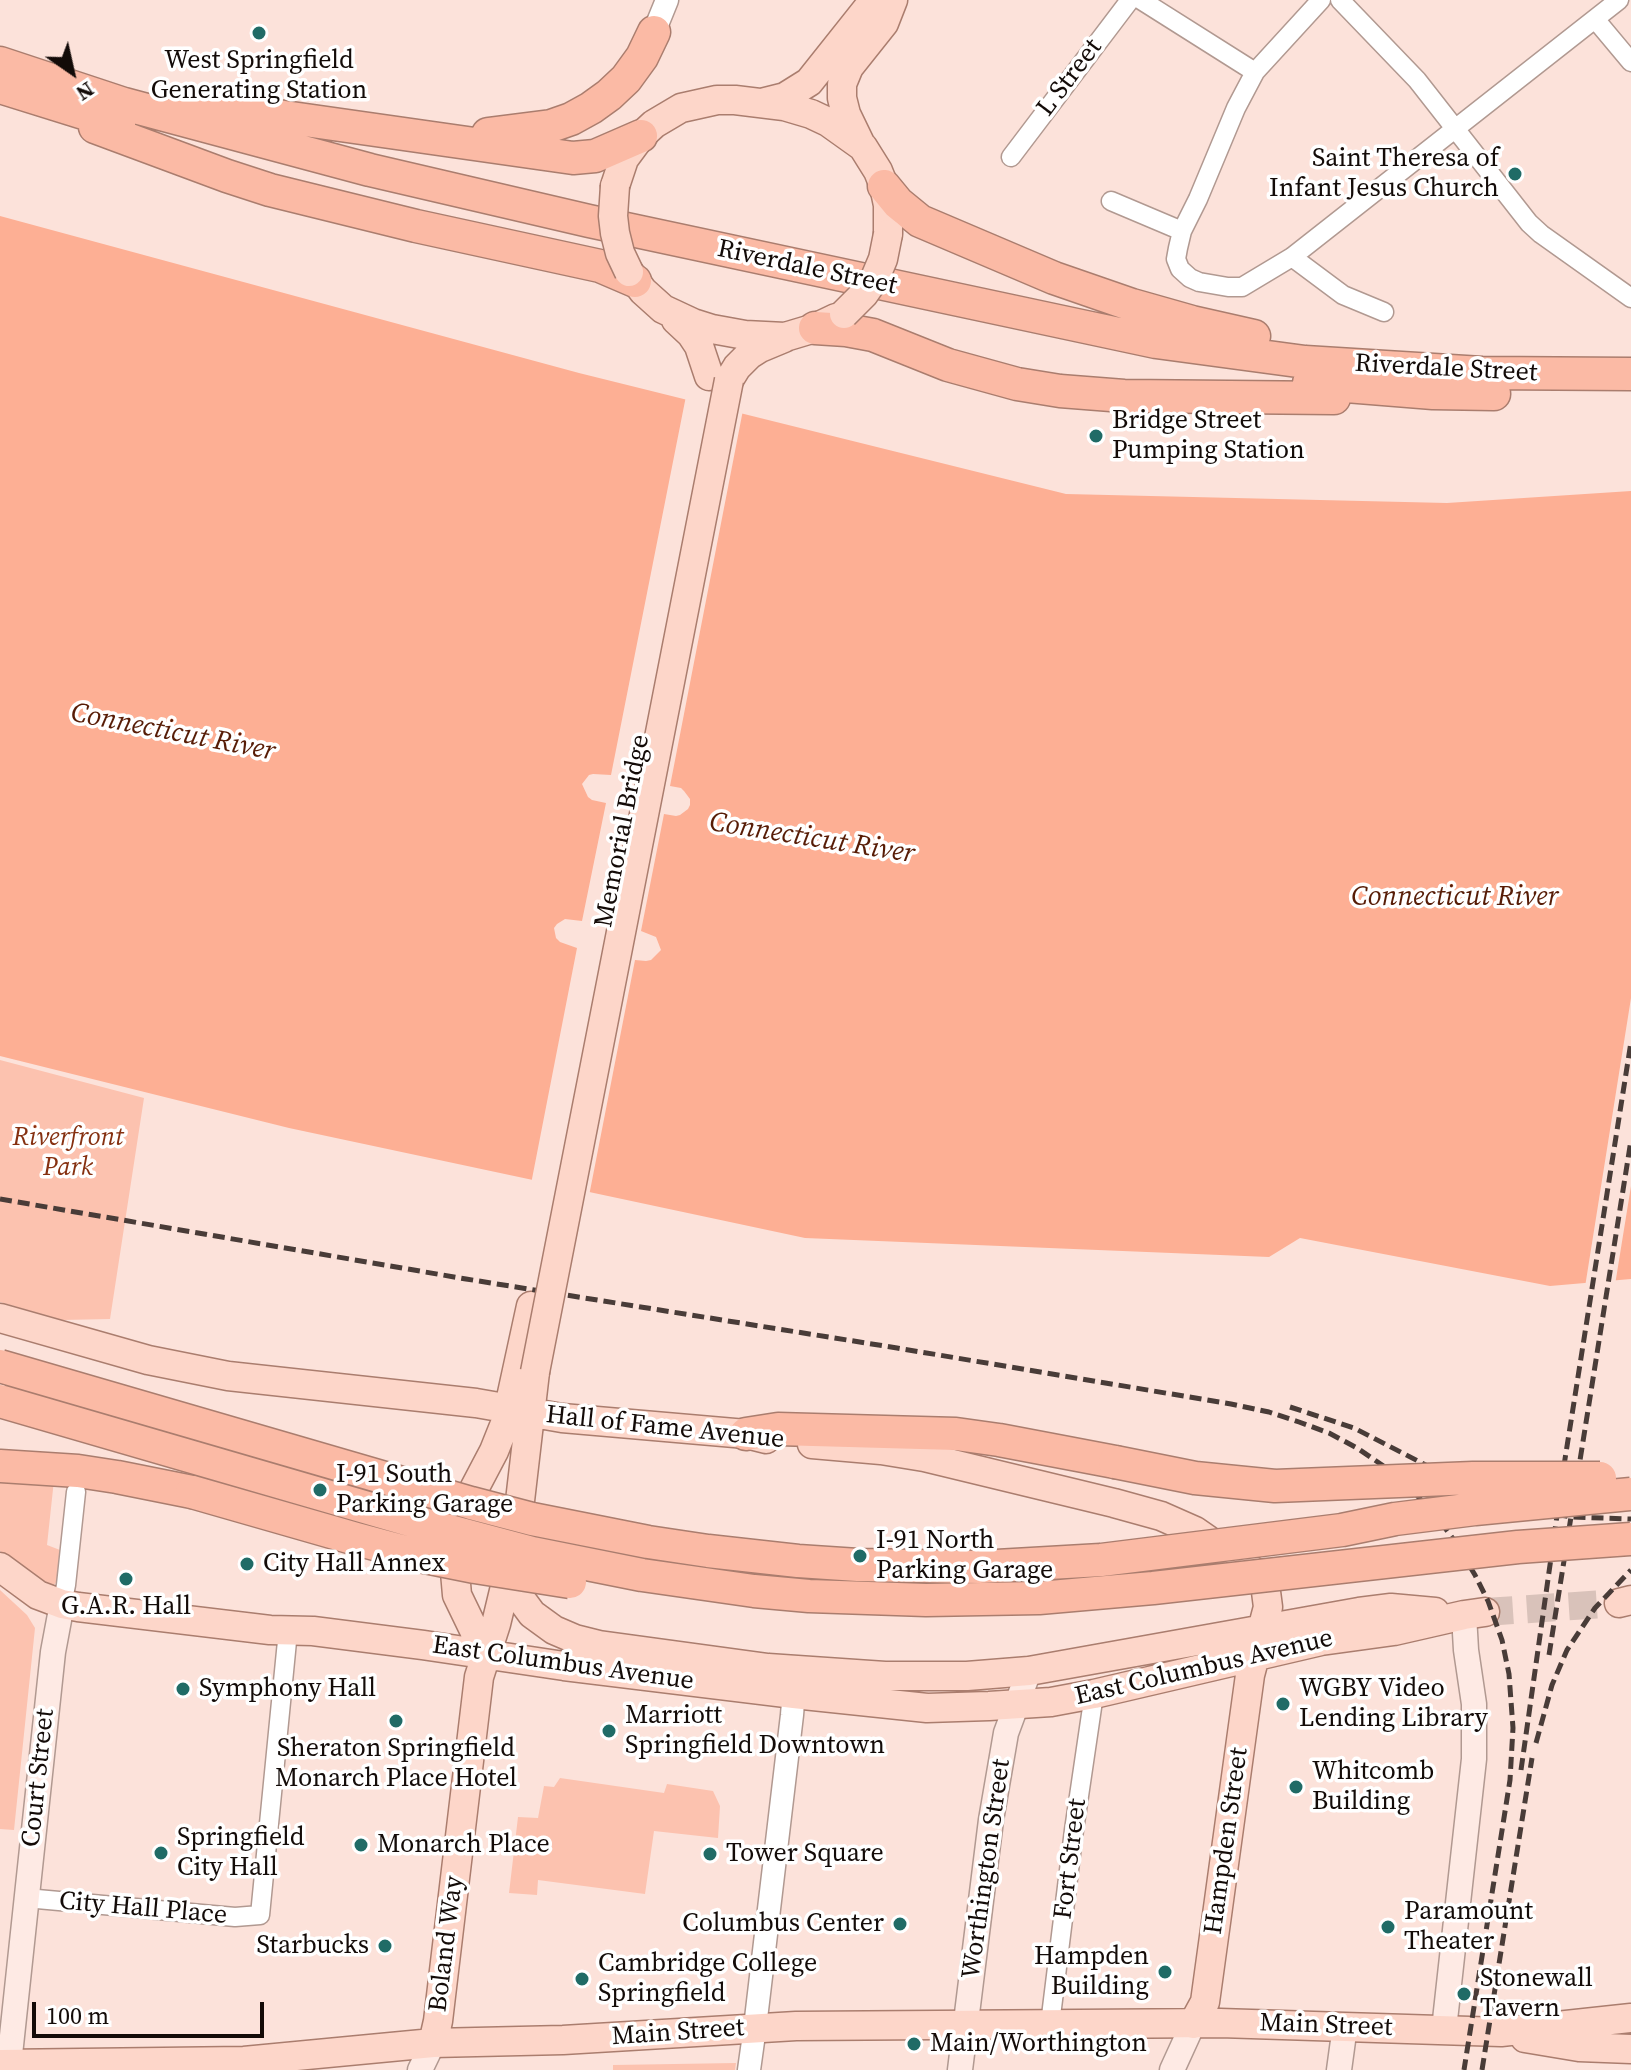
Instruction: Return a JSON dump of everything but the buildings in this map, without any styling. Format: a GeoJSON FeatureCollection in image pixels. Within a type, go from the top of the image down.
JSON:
{"type":"FeatureCollection","features":[{"type":"Feature","properties":{"kind":"highway"},"geometry":{"type":"LineString","coordinates":[[436,138],[539,128],[582,114],[626,79],[642,57],[654,32]]}},
{"type":"Feature","properties":{"kind":"highway"},"geometry":{"type":"LineString","coordinates":[[5,77],[582,158],[604,153],[641,136]]}},
{"type":"Feature","properties":{"kind":"highway"},"geometry":{"type":"LineString","coordinates":[[5,77],[115,135],[258,186],[632,276]]}},
{"type":"Feature","properties":{"kind":"highway","name":"Riverdale Street"},"geometry":{"type":"LineString","coordinates":[[5,77],[119,124],[228,154],[515,225],[1157,363],[1344,387],[1521,374],[1631,374]]}},
{"type":"Feature","properties":{"kind":"highway"},"geometry":{"type":"LineString","coordinates":[[884,186],[898,203],[920,221],[1102,296],[1162,314],[1437,382]]}},
{"type":"Feature","properties":{"kind":"highway"},"geometry":{"type":"LineString","coordinates":[[800,333],[846,330],[873,335],[985,376],[1082,394],[1321,398],[1437,382]]}},
{"type":"Feature","properties":{"kind":"highway","name":"Riverdale Street"},"geometry":{"type":"LineString","coordinates":[[1437,382],[1529,395],[1631,393]]}},
{"type":"Feature","properties":{"kind":"highway"},"geometry":{"type":"LineString","coordinates":[[4,1367],[471,1503],[590,1531],[768,1558],[920,1567],[1010,1566],[1101,1560],[1342,1530],[1395,1519],[1475,1509],[1631,1494]]}},
{"type":"Feature","properties":{"kind":"highway"},"geometry":{"type":"LineString","coordinates":[[0,1401],[532,1553],[642,1575],[809,1596]]}},
{"type":"Feature","properties":{"kind":"highway"},"geometry":{"type":"LineString","coordinates":[[746,1434],[778,1429],[956,1434],[1195,1478],[1275,1486],[1504,1477],[1631,1479]]}},
{"type":"Feature","properties":{"kind":"highway"},"geometry":{"type":"LineString","coordinates":[[0,1466],[104,1475],[192,1492],[368,1543],[475,1567],[669,1595],[926,1600],[1039,1598],[1462,1552],[1631,1539]]}},
{"type":"Feature","properties":{"kind":"highway"},"geometry":{"type":"LineString","coordinates":[[1342,1530],[1427,1528],[1573,1514],[1631,1512]]}},
{"type":"Feature","properties":{"kind":"main road"},"geometry":{"type":"LineString","coordinates":[[761,103],[780,99],[809,82],[867,9],[879,0]]}},
{"type":"Feature","properties":{"kind":"main road"},"geometry":{"type":"LineString","coordinates":[[719,378],[760,348],[844,314],[875,278],[888,234],[888,205],[878,171],[846,114],[842,84],[849,67],[884,23],[893,0]]}},
{"type":"Feature","properties":{"kind":"main road"},"geometry":{"type":"LineString","coordinates":[[800,333],[745,335],[712,329],[663,309],[643,291],[620,253],[615,233],[615,186],[624,159],[641,136],[663,118],[689,105],[717,100],[792,107],[838,128],[863,147]]}},
{"type":"Feature","properties":{"kind":"main road","name":"Memorial Bridge"},"geometry":{"type":"LineString","coordinates":[[527,1370],[708,392],[719,378],[696,340],[663,309]]}},
{"type":"Feature","properties":{"kind":"main road","name":"Hall of Fame Avenue"},"geometry":{"type":"LineString","coordinates":[[0,1318],[148,1360],[228,1376],[465,1401],[562,1418],[746,1434],[775,1440],[881,1450],[924,1457],[1114,1503],[1184,1525],[1261,1578],[1265,1584],[1268,1607],[1263,1629]]}},
{"type":"Feature","properties":{"kind":"main road","name":"Boland Way"},"geometry":{"type":"LineString","coordinates":[[433,2043],[479,1677],[509,1570],[518,1518],[519,1410],[527,1370]]}},
{"type":"Feature","properties":{"kind":"main road","name":"Boland Way"},"geometry":{"type":"LineString","coordinates":[[486,1655],[457,1595],[456,1536],[463,1510],[519,1410]]}},
{"type":"Feature","properties":{"kind":"main road","name":"East Columbus Avenue"},"geometry":{"type":"LineString","coordinates":[[0,1567],[25,1587],[62,1604],[288,1631],[313,1631],[486,1655],[795,1682],[927,1708],[1051,1702],[1321,1641],[1394,1631],[1474,1614]]}},
{"type":"Feature","properties":{"kind":"main road","name":"East Columbus Avenue"},"geometry":{"type":"LineString","coordinates":[[509,1570],[515,1591],[532,1614],[554,1630],[575,1639],[607,1647],[768,1668],[795,1682],[1029,1671],[1391,1608],[1474,1614]]}},
{"type":"Feature","properties":{"kind":"main road","name":"Court Street"},"geometry":{"type":"LineString","coordinates":[[5,2064],[53,1652],[62,1604]]}},
{"type":"Feature","properties":{"kind":"main road"},"geometry":{"type":"LineString","coordinates":[[1444,2029],[1474,1759],[1474,1704],[1466,1650],[1474,1614]]}},
{"type":"Feature","properties":{"kind":"main road","name":"Hampden Street"},"geometry":{"type":"LineString","coordinates":[[1193,2024],[1205,2002],[1246,1705],[1263,1629]]}},
{"type":"Feature","properties":{"kind":"main road","name":"Worthington Street"},"geometry":{"type":"LineString","coordinates":[[960,2070],[991,1820],[1006,1733],[1029,1671]]}},
{"type":"Feature","properties":{"kind":"main road","name":"Main Street"},"geometry":{"type":"LineString","coordinates":[[1501,2032],[1631,2018]]}},
{"type":"Feature","properties":{"kind":"main road","name":"Main Street"},"geometry":{"type":"LineString","coordinates":[[5,2064],[244,2061],[433,2043],[563,2040],[755,2027],[966,2023],[1444,2029],[1501,2032],[1601,2049],[1631,2049]]}},
{"type":"Feature","properties":{"kind":"main road"},"geometry":{"type":"LineString","coordinates":[[1172,2070],[1193,2024]]}},
{"type":"Feature","properties":{"kind":"main road"},"geometry":{"type":"LineString","coordinates":[[1339,2070],[1345,2026]]}},
{"type":"Feature","properties":{"kind":"main road"},"geometry":{"type":"LineString","coordinates":[[420,2070],[433,2043]]}},
{"type":"Feature","properties":{"kind":"street"},"geometry":{"type":"LineString","coordinates":[[654,32],[667,0]]}},
{"type":"Feature","properties":{"kind":"street","name":"L Street"},"geometry":{"type":"LineString","coordinates":[[1011,157],[1130,0]]}},
{"type":"Feature","properties":{"kind":"street"},"geometry":{"type":"LineString","coordinates":[[1141,0],[1255,72]]}},
{"type":"Feature","properties":{"kind":"street"},"geometry":{"type":"LineString","coordinates":[[1321,0],[1255,72],[1182,231],[1177,264],[1185,274],[1199,282],[1244,286],[1292,257],[1619,0]]}},
{"type":"Feature","properties":{"kind":"street"},"geometry":{"type":"LineString","coordinates":[[1340,0],[1406,67],[1529,223],[1631,298]]}},
{"type":"Feature","properties":{"kind":"street"},"geometry":{"type":"LineString","coordinates":[[1595,19],[1631,62]]}},
{"type":"Feature","properties":{"kind":"street"},"geometry":{"type":"LineString","coordinates":[[1111,201],[1182,231]]}},
{"type":"Feature","properties":{"kind":"street"},"geometry":{"type":"LineString","coordinates":[[1292,257],[1343,295],[1384,312]]}},
{"type":"Feature","properties":{"kind":"street","name":"Court Street"},"geometry":{"type":"LineString","coordinates":[[62,1604],[76,1492]]}},
{"type":"Feature","properties":{"kind":"street","name":"City Hall Place"},"geometry":{"type":"LineString","coordinates":[[26,1898],[235,1917],[260,1915],[288,1631]]}},
{"type":"Feature","properties":{"kind":"street"},"geometry":{"type":"LineString","coordinates":[[749,2070],[795,1682]]}},
{"type":"Feature","properties":{"kind":"street","name":"Fort Street"},"geometry":{"type":"LineString","coordinates":[[1050,2024],[1094,1694]]}},
{"type":"Feature","properties":{"kind":"green space","name":"Riverfront Park"},"geometry":{"type":"Polygon","coordinates":[[[0,1060],[144,1098],[110,1319],[62,1320],[0,1302],[0,1060]]]}},
{"type":"Feature","properties":{"kind":"green space"},"geometry":{"type":"Polygon","coordinates":[[[0,1477],[54,1480],[47,1545],[60,1550],[58,1580],[54,1585],[21,1569],[0,1551],[0,1477]]]}},
{"type":"Feature","properties":{"kind":"green space"},"geometry":{"type":"Polygon","coordinates":[[[0,1590],[27,1615],[35,1628],[14,1830],[0,1829],[0,1590]]]}},
{"type":"Feature","properties":{"kind":"green space"},"geometry":{"type":"Polygon","coordinates":[[[560,1778],[664,1793],[667,1784],[713,1791],[720,1806],[718,1838],[654,1831],[645,1894],[538,1880],[537,1895],[509,1893],[518,1817],[538,1818],[544,1786],[554,1787],[560,1778]]]}},
{"type":"Feature","properties":{"kind":"green space"},"geometry":{"type":"Polygon","coordinates":[[[736,2063],[735,2070],[613,2070],[613,2065],[736,2063]]]}},
{"type":"Feature","properties":{"kind":"water","name":"Connecticut River"},"geometry":{"type":"Polygon","coordinates":[[[0,216],[579,373],[1066,494],[1447,503],[1631,491],[1631,1279],[1550,1286],[1300,1238],[1269,1257],[805,1238],[289,1128],[0,1056],[0,216]]]}},
{"type":"Feature","properties":{"kind":"pier"},"geometry":{"type":"Polygon","coordinates":[[[686,396],[743,410],[670,786],[681,788],[690,799],[690,805],[680,815],[664,814],[641,931],[656,937],[661,950],[651,960],[635,960],[589,1196],[531,1184],[577,948],[560,942],[554,928],[565,919],[582,921],[606,803],[588,797],[582,784],[589,775],[611,775],[686,396]]]}},
{"type":"Feature","properties":{"kind":"pier"},"geometry":{"type":"Polygon","coordinates":[[[1631,998],[1631,1186],[1615,1285],[1585,1287],[1631,998]]]}},
{"type":"Feature","properties":{"kind":"tunnel"},"geometry":{"type":"LineString","coordinates":[[1485,1612],[1619,1603]]}},
{"type":"Feature","properties":{"kind":"railway"},"geometry":{"type":"LineString","coordinates":[[1521,1770],[1565,1459],[1631,1042]]}},
{"type":"Feature","properties":{"kind":"railway"},"geometry":{"type":"LineString","coordinates":[[1549,1655],[1631,1140]]}},
{"type":"Feature","properties":{"kind":"railway"},"geometry":{"type":"LineString","coordinates":[[0,1199],[1231,1404],[1299,1422],[1357,1448],[1411,1489],[1454,1540],[1488,1601],[1502,1640],[1509,1674],[1513,1728],[1510,1780],[1464,2070]]}},
{"type":"Feature","properties":{"kind":"railway"},"geometry":{"type":"LineString","coordinates":[[1290,1407],[1354,1428],[1482,1494],[1536,1511],[1571,1517],[1631,1519]]}},
{"type":"Feature","properties":{"kind":"railway"},"geometry":{"type":"LineString","coordinates":[[1536,1743],[1552,1685],[1567,1650],[1595,1608],[1631,1570]]}},
{"type":"Feature","properties":{"kind":"railway"},"geometry":{"type":"LineString","coordinates":[[1482,2070],[1532,1758]]}},
{"type":"Feature","properties":{"kind":"place","name":"West Springfield Generating Station"},"geometry":{"type":"Point","coordinates":[259,33]}},
{"type":"Feature","properties":{"kind":"place","name":"Saint Theresa of Infant Jesus Church"},"geometry":{"type":"Point","coordinates":[1515,174]}},
{"type":"Feature","properties":{"kind":"place","name":"Bridge Street Pumping Station"},"geometry":{"type":"Point","coordinates":[1096,436]}},
{"type":"Feature","properties":{"kind":"place","name":"I-91 South Parking Garage"},"geometry":{"type":"Point","coordinates":[320,1490]}},
{"type":"Feature","properties":{"kind":"place","name":"I-91 North Parking Garage"},"geometry":{"type":"Point","coordinates":[860,1556]}},
{"type":"Feature","properties":{"kind":"place","name":"City Hall Annex"},"geometry":{"type":"Point","coordinates":[247,1564]}},
{"type":"Feature","properties":{"kind":"place","name":"G.A.R. Hall"},"geometry":{"type":"Point","coordinates":[126,1579]}},
{"type":"Feature","properties":{"kind":"place","name":"Symphony Hall"},"geometry":{"type":"Point","coordinates":[183,1689]}},
{"type":"Feature","properties":{"kind":"place","name":"WGBY Video Lending Library"},"geometry":{"type":"Point","coordinates":[1283,1704]}},
{"type":"Feature","properties":{"kind":"place","name":"Sheraton Springfield Monarch Place Hotel"},"geometry":{"type":"Point","coordinates":[396,1721]}},
{"type":"Feature","properties":{"kind":"place","name":"Marriott Springfield Downtown"},"geometry":{"type":"Point","coordinates":[609,1731]}},
{"type":"Feature","properties":{"kind":"place","name":"Whitcomb Building"},"geometry":{"type":"Point","coordinates":[1296,1787]}},
{"type":"Feature","properties":{"kind":"place","name":"Monarch Place"},"geometry":{"type":"Point","coordinates":[361,1845]}},
{"type":"Feature","properties":{"kind":"place","name":"Springfield City Hall"},"geometry":{"type":"Point","coordinates":[161,1853]}},
{"type":"Feature","properties":{"kind":"place","name":"Tower Square"},"geometry":{"type":"Point","coordinates":[710,1854]}},
{"type":"Feature","properties":{"kind":"place","name":"Columbus Center"},"geometry":{"type":"Point","coordinates":[900,1924]}},
{"type":"Feature","properties":{"kind":"place","name":"Paramount Theater"},"geometry":{"type":"Point","coordinates":[1388,1927]}},
{"type":"Feature","properties":{"kind":"place","name":"Starbucks"},"geometry":{"type":"Point","coordinates":[385,1946]}},
{"type":"Feature","properties":{"kind":"place","name":"Hampden Building"},"geometry":{"type":"Point","coordinates":[1165,1972]}},
{"type":"Feature","properties":{"kind":"place","name":"Cambridge College Springfield"},"geometry":{"type":"Point","coordinates":[582,1979]}},
{"type":"Feature","properties":{"kind":"place","name":"Stonewall Tavern"},"geometry":{"type":"Point","coordinates":[1464,1994]}},
{"type":"Feature","properties":{"kind":"place","name":"Main/Worthington"},"geometry":{"type":"Point","coordinates":[914,2044]}}]}
